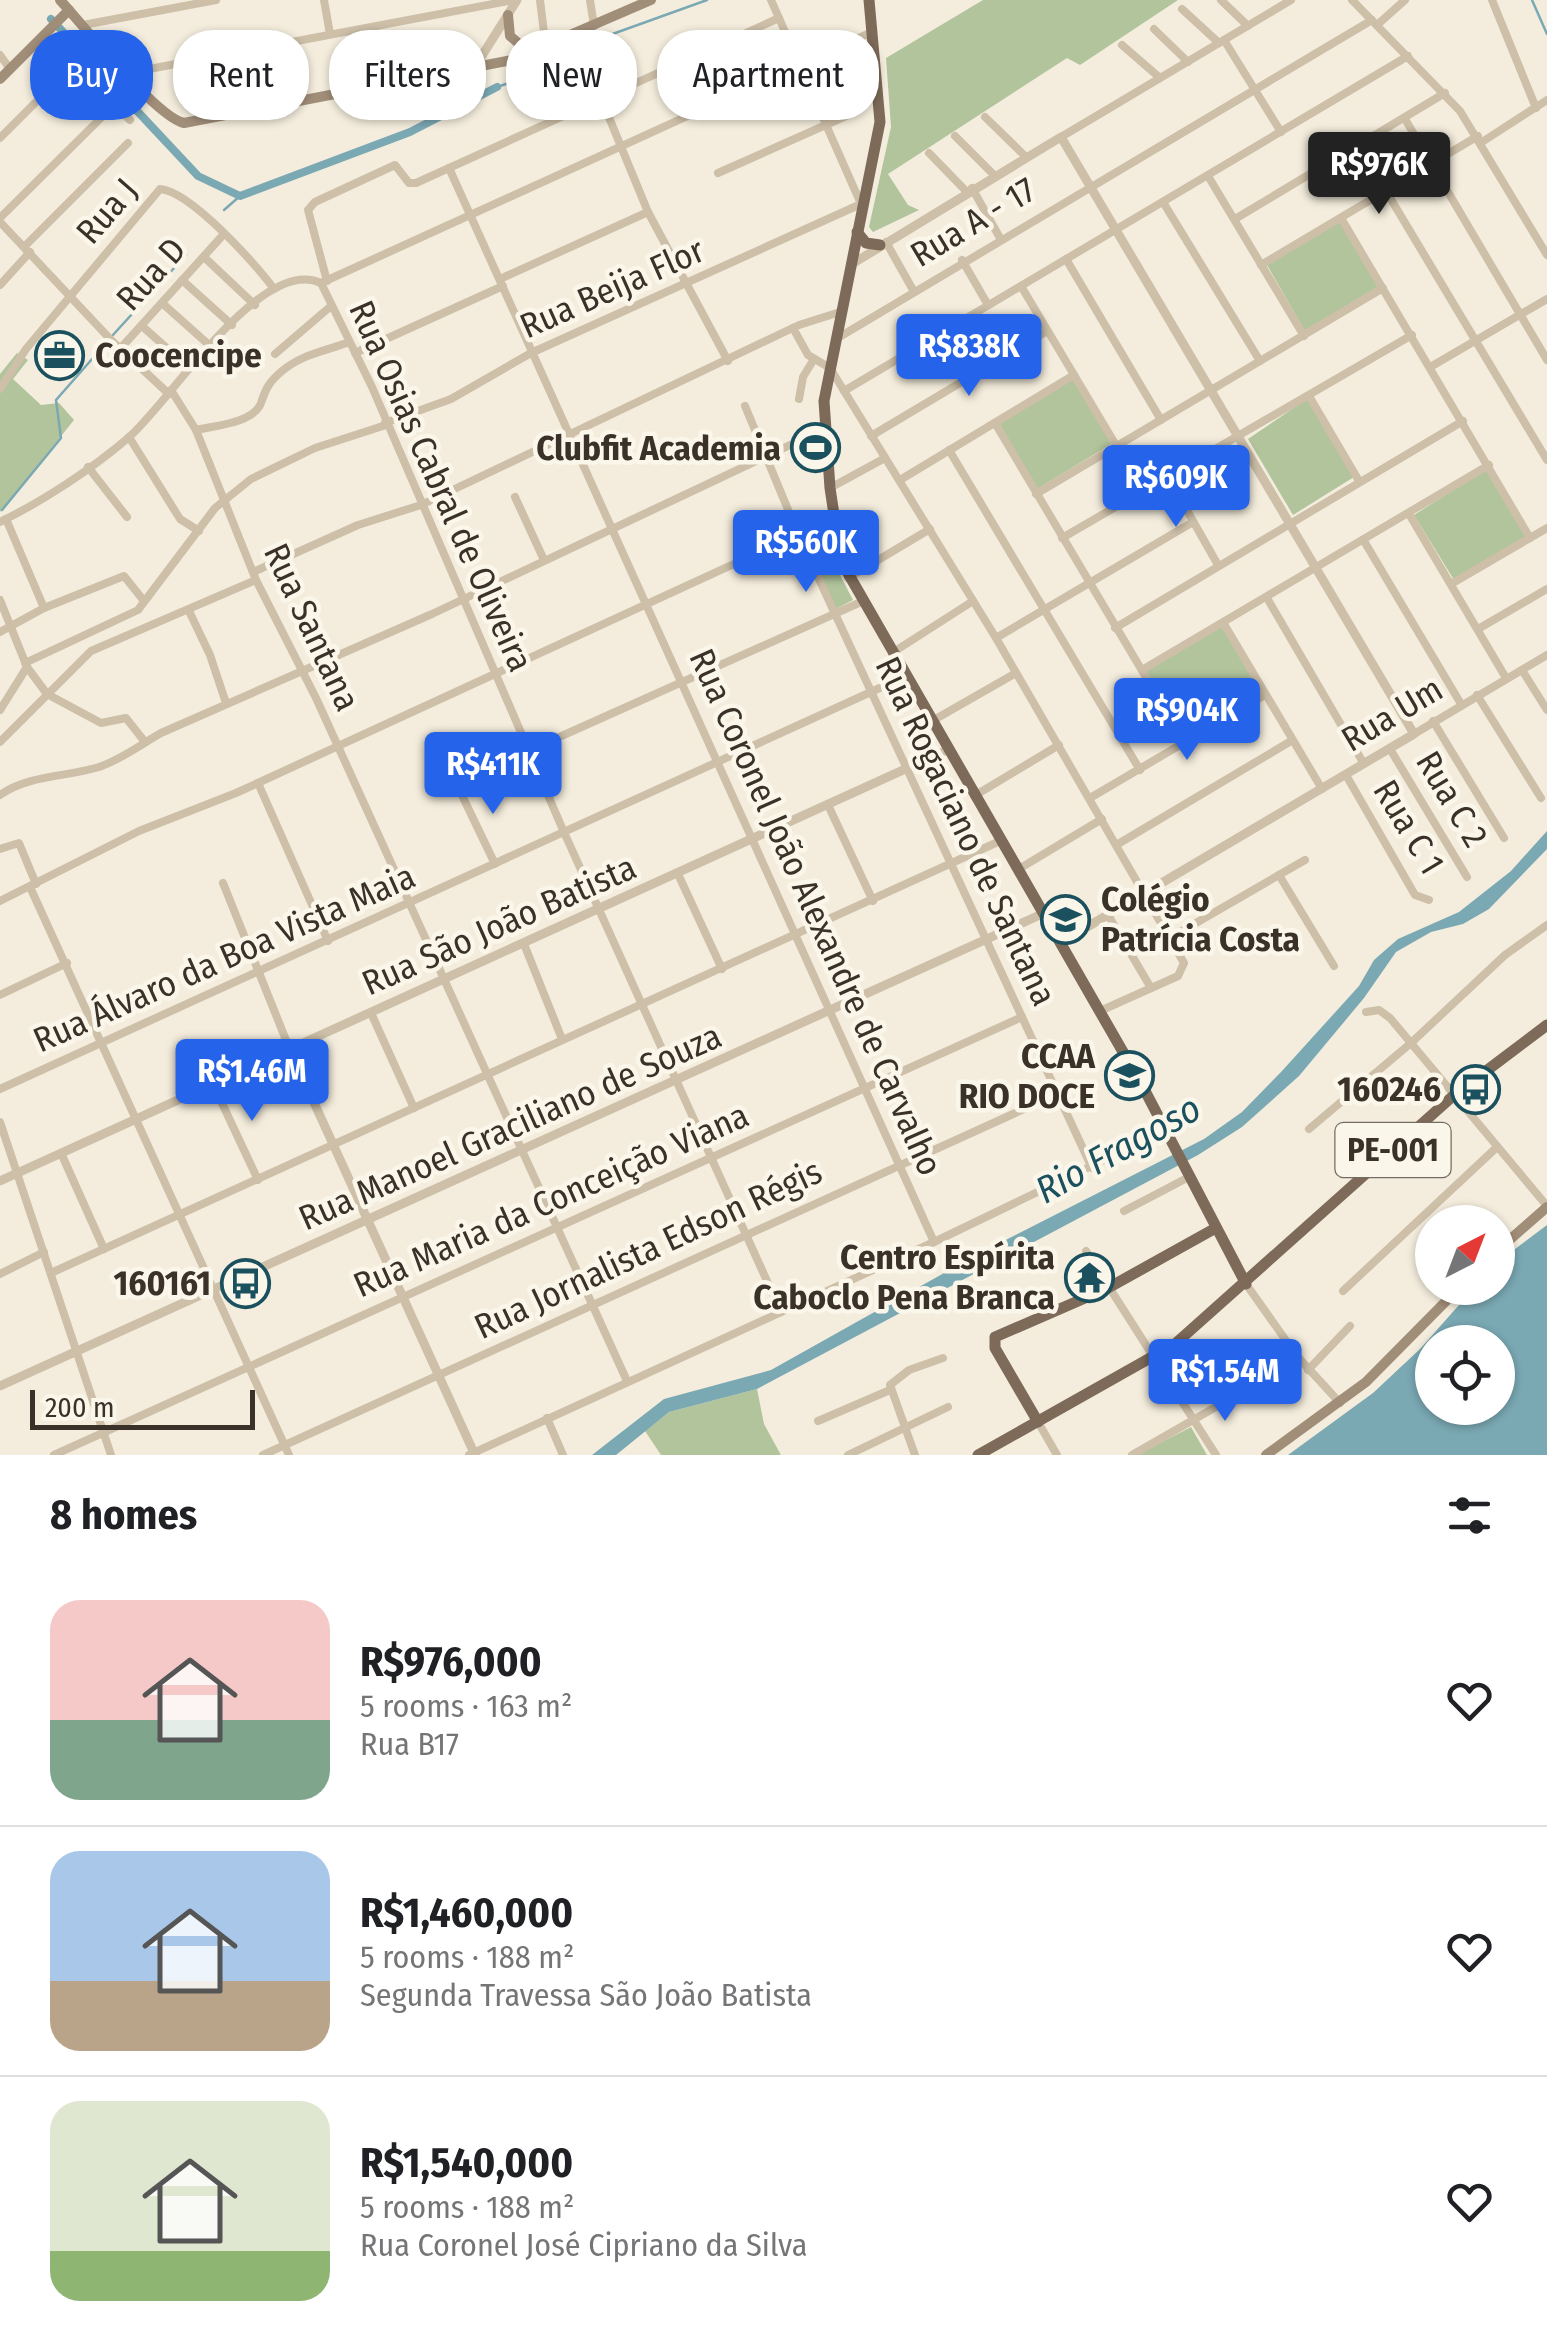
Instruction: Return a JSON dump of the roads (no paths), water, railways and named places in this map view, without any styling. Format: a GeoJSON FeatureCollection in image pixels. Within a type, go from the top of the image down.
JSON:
{"type":"FeatureCollection","features":[{"type":"Feature","properties":{"kind":"main road"},"geometry":{"type":"LineString","coordinates":[[60,0],[66,13],[88,30]]}},
{"type":"Feature","properties":{"kind":"main road"},"geometry":{"type":"LineString","coordinates":[[586,30],[648,0]]}},
{"type":"Feature","properties":{"kind":"main road"},"geometry":{"type":"LineString","coordinates":[[869,0],[873,30]]}},
{"type":"Feature","properties":{"kind":"main road"},"geometry":{"type":"LineString","coordinates":[[51,30],[66,13]]}},
{"type":"Feature","properties":{"kind":"main road"},"geometry":{"type":"LineString","coordinates":[[508,15],[509,30]]}},
{"type":"Feature","properties":{"kind":"main road"},"geometry":{"type":"LineString","coordinates":[[0,78],[30,50]]}},
{"type":"Feature","properties":{"kind":"main road"},"geometry":{"type":"LineString","coordinates":[[153,101],[167,116],[184,123],[329,96]]}},
{"type":"Feature","properties":{"kind":"main road"},"geometry":{"type":"LineString","coordinates":[[879,109],[880,122],[830,368],[824,429],[834,518],[848,578],[1100,1012],[1246,1284]]}},
{"type":"Feature","properties":{"kind":"main road"},"geometry":{"type":"LineString","coordinates":[[857,232],[866,243],[883,244]]}},
{"type":"Feature","properties":{"kind":"main road","name":"PE-001"},"geometry":{"type":"LineString","coordinates":[[978,1455],[1152,1361],[1246,1284],[1453,1096],[1547,1025]]}},
{"type":"Feature","properties":{"kind":"main road"},"geometry":{"type":"LineString","coordinates":[[1515,1235],[1547,1206]]}},
{"type":"Feature","properties":{"kind":"main road"},"geometry":{"type":"LineString","coordinates":[[1038,1422],[993,1342],[1010,1328],[1108,1288],[1214,1229]]}},
{"type":"Feature","properties":{"kind":"main road"},"geometry":{"type":"LineString","coordinates":[[1266,1455],[1340,1403],[1412,1340],[1444,1305]]}},
{"type":"Feature","properties":{"kind":"street"},"geometry":{"type":"LineString","coordinates":[[83,25],[216,0]]}},
{"type":"Feature","properties":{"kind":"street"},"geometry":{"type":"LineString","coordinates":[[324,0],[329,30]]}},
{"type":"Feature","properties":{"kind":"street"},"geometry":{"type":"LineString","coordinates":[[352,30],[516,0]]}},
{"type":"Feature","properties":{"kind":"street"},"geometry":{"type":"LineString","coordinates":[[486,50],[516,0]]}},
{"type":"Feature","properties":{"kind":"street"},"geometry":{"type":"LineString","coordinates":[[540,0],[544,30]]}},
{"type":"Feature","properties":{"kind":"street"},"geometry":{"type":"LineString","coordinates":[[590,0],[594,26]]}},
{"type":"Feature","properties":{"kind":"street"},"geometry":{"type":"LineString","coordinates":[[771,0],[783,30]]}},
{"type":"Feature","properties":{"kind":"street"},"geometry":{"type":"LineString","coordinates":[[1222,0],[1248,26]]}},
{"type":"Feature","properties":{"kind":"street"},"geometry":{"type":"LineString","coordinates":[[1352,0],[1445,92],[1480,139],[1547,256]]}},
{"type":"Feature","properties":{"kind":"street","name":"Rua A - 17"},"geometry":{"type":"LineString","coordinates":[[836,339],[962,260],[1374,22],[1405,0]]}},
{"type":"Feature","properties":{"kind":"street"},"geometry":{"type":"LineString","coordinates":[[1262,265],[1430,164],[1543,105],[1492,0]]}},
{"type":"Feature","properties":{"kind":"street"},"geometry":{"type":"LineString","coordinates":[[852,264],[1286,1]]}},
{"type":"Feature","properties":{"kind":"street"},"geometry":{"type":"LineString","coordinates":[[1182,9],[1222,42],[1281,132]]}},
{"type":"Feature","properties":{"kind":"street"},"geometry":{"type":"LineString","coordinates":[[637,82],[778,18]]}},
{"type":"Feature","properties":{"kind":"street"},"geometry":{"type":"LineString","coordinates":[[1154,29],[1188,62]]}},
{"type":"Feature","properties":{"kind":"street"},"geometry":{"type":"LineString","coordinates":[[153,68],[329,34]]}},
{"type":"Feature","properties":{"kind":"street"},"geometry":{"type":"LineString","coordinates":[[1122,45],[1160,78]]}},
{"type":"Feature","properties":{"kind":"street"},"geometry":{"type":"LineString","coordinates":[[0,54],[10,69]]}},
{"type":"Feature","properties":{"kind":"street"},"geometry":{"type":"LineString","coordinates":[[844,390],[1408,56]]}},
{"type":"Feature","properties":{"kind":"street"},"geometry":{"type":"LineString","coordinates":[[1235,219],[1445,92]]}},
{"type":"Feature","properties":{"kind":"street"},"geometry":{"type":"LineString","coordinates":[[0,138],[30,108]]}},
{"type":"Feature","properties":{"kind":"street"},"geometry":{"type":"LineString","coordinates":[[985,118],[1026,157]]}},
{"type":"Feature","properties":{"kind":"street"},"geometry":{"type":"LineString","coordinates":[[1405,119],[1547,360]]}},
{"type":"Feature","properties":{"kind":"street"},"geometry":{"type":"LineString","coordinates":[[1,224],[100,120]]}},
{"type":"Feature","properties":{"kind":"street"},"geometry":{"type":"LineString","coordinates":[[449,168],[554,120]]}},
{"type":"Feature","properties":{"kind":"street"},"geometry":{"type":"LineString","coordinates":[[611,120],[648,212],[728,361]]}},
{"type":"Feature","properties":{"kind":"street"},"geometry":{"type":"LineString","coordinates":[[44,608],[3,520],[130,437],[208,344],[274,289],[299,279],[324,282],[684,120]]}},
{"type":"Feature","properties":{"kind":"street"},"geometry":{"type":"LineString","coordinates":[[821,120],[861,204]]}},
{"type":"Feature","properties":{"kind":"street"},"geometry":{"type":"LineString","coordinates":[[718,173],[837,120]]}},
{"type":"Feature","properties":{"kind":"street"},"geometry":{"type":"LineString","coordinates":[[955,136],[995,176]]}},
{"type":"Feature","properties":{"kind":"street"},"geometry":{"type":"LineString","coordinates":[[1060,138],[1414,734]]}},
{"type":"Feature","properties":{"kind":"street"},"geometry":{"type":"LineString","coordinates":[[0,286],[28,249],[128,143]]}},
{"type":"Feature","properties":{"kind":"street"},"geometry":{"type":"LineString","coordinates":[[928,152],[970,190],[1000,238]]}},
{"type":"Feature","properties":{"kind":"street","name":"Rua Osias Cabral de Oliveira"},"geometry":{"type":"LineString","coordinates":[[449,168],[412,184],[396,164],[311,205],[310,218],[324,282],[331,306],[464,598],[562,830],[781,1312]]}},
{"type":"Feature","properties":{"kind":"street","name":"Rua Coronel João Alexandre de Carvalho"},"geometry":{"type":"LineString","coordinates":[[449,168],[615,528],[680,682],[934,1242]]}},
{"type":"Feature","properties":{"kind":"street"},"geometry":{"type":"LineString","coordinates":[[1208,176],[1304,336]]}},
{"type":"Feature","properties":{"kind":"street","name":"Rua J"},"geometry":{"type":"LineString","coordinates":[[0,389],[70,296],[160,189],[179,196],[274,289]]}},
{"type":"Feature","properties":{"kind":"street"},"geometry":{"type":"LineString","coordinates":[[1386,191],[1547,460]]}},
{"type":"Feature","properties":{"kind":"street"},"geometry":{"type":"LineString","coordinates":[[1163,202],[1260,362]]}},
{"type":"Feature","properties":{"kind":"street","name":"Rua Beija Flor"},"geometry":{"type":"LineString","coordinates":[[29,663],[141,605],[225,500],[251,479],[296,456],[451,398],[532,354],[861,204]]}},
{"type":"Feature","properties":{"kind":"street"},"geometry":{"type":"LineString","coordinates":[[355,353],[648,212]]}},
{"type":"Feature","properties":{"kind":"street"},"geometry":{"type":"LineString","coordinates":[[1341,218],[1432,366],[1530,538]]}},
{"type":"Feature","properties":{"kind":"street","name":"Rua Santana"},"geometry":{"type":"LineString","coordinates":[[1,224],[120,349],[170,392],[196,430],[255,576],[412,904],[627,1381]]}},
{"type":"Feature","properties":{"kind":"street","name":"Rua D"},"geometry":{"type":"LineString","coordinates":[[120,349],[223,235]]}},
{"type":"Feature","properties":{"kind":"street"},"geometry":{"type":"LineString","coordinates":[[883,244],[913,290]]}},
{"type":"Feature","properties":{"kind":"street"},"geometry":{"type":"LineString","coordinates":[[204,257],[255,305]]}},
{"type":"Feature","properties":{"kind":"street"},"geometry":{"type":"LineString","coordinates":[[1066,259],[1161,420]]}},
{"type":"Feature","properties":{"kind":"street"},"geometry":{"type":"LineString","coordinates":[[962,260],[988,305]]}},
{"type":"Feature","properties":{"kind":"street"},"geometry":{"type":"LineString","coordinates":[[182,280],[232,325]]}},
{"type":"Feature","properties":{"kind":"street"},"geometry":{"type":"LineString","coordinates":[[1021,286],[1117,446]]}},
{"type":"Feature","properties":{"kind":"street"},"geometry":{"type":"LineString","coordinates":[[1036,494],[1383,288]]}},
{"type":"Feature","properties":{"kind":"street"},"geometry":{"type":"LineString","coordinates":[[1432,366],[1547,299]]}},
{"type":"Feature","properties":{"kind":"street"},"geometry":{"type":"LineString","coordinates":[[162,303],[208,344]]}},
{"type":"Feature","properties":{"kind":"street"},"geometry":{"type":"LineString","coordinates":[[275,354],[331,306]]}},
{"type":"Feature","properties":{"kind":"street"},"geometry":{"type":"LineString","coordinates":[[0,742],[90,651],[146,631],[358,525],[421,505],[794,328],[840,312]]}},
{"type":"Feature","properties":{"kind":"street"},"geometry":{"type":"LineString","coordinates":[[142,326],[188,367]]}},
{"type":"Feature","properties":{"kind":"street"},"geometry":{"type":"LineString","coordinates":[[794,328],[814,359],[830,368],[900,480],[1118,844],[1184,963],[1178,976],[1100,1012]]}},
{"type":"Feature","properties":{"kind":"street"},"geometry":{"type":"LineString","coordinates":[[871,436],[1048,330]]}},
{"type":"Feature","properties":{"kind":"street"},"geometry":{"type":"LineString","coordinates":[[1062,538],[1412,335]]}},
{"type":"Feature","properties":{"kind":"street"},"geometry":{"type":"LineString","coordinates":[[196,430],[250,415],[261,404],[263,389],[283,370],[349,342]]}},
{"type":"Feature","properties":{"kind":"street"},"geometry":{"type":"LineString","coordinates":[[799,399],[803,377],[814,359]]}},
{"type":"Feature","properties":{"kind":"street"},"geometry":{"type":"LineString","coordinates":[[900,480],[1074,375]]}},
{"type":"Feature","properties":{"kind":"street"},"geometry":{"type":"LineString","coordinates":[[1309,396],[1359,481]]}},
{"type":"Feature","properties":{"kind":"street","name":"Rua Rogaciano de Santana"},"geometry":{"type":"LineString","coordinates":[[745,406],[799,536],[1092,1168]]}},
{"type":"Feature","properties":{"kind":"street"},"geometry":{"type":"LineString","coordinates":[[1115,628],[1463,421]]}},
{"type":"Feature","properties":{"kind":"street"},"geometry":{"type":"LineString","coordinates":[[995,423],[1185,743]]}},
{"type":"Feature","properties":{"kind":"street"},"geometry":{"type":"LineString","coordinates":[[0,795],[20,784],[99,767],[226,703],[464,598],[824,429]]}},
{"type":"Feature","properties":{"kind":"street"},"geometry":{"type":"LineString","coordinates":[[130,437],[180,519],[199,530]]}},
{"type":"Feature","properties":{"kind":"street"},"geometry":{"type":"LineString","coordinates":[[949,450],[1140,770]]}},
{"type":"Feature","properties":{"kind":"street"},"geometry":{"type":"LineString","coordinates":[[830,488],[885,458]]}},
{"type":"Feature","properties":{"kind":"street"},"geometry":{"type":"LineString","coordinates":[[1142,670],[1490,465]]}},
{"type":"Feature","properties":{"kind":"street"},"geometry":{"type":"LineString","coordinates":[[88,466],[127,517]]}},
{"type":"Feature","properties":{"kind":"street"},"geometry":{"type":"LineString","coordinates":[[1168,477],[1218,566]]}},
{"type":"Feature","properties":{"kind":"street"},"geometry":{"type":"LineString","coordinates":[[515,496],[544,560]]}},
{"type":"Feature","properties":{"kind":"street"},"geometry":{"type":"LineString","coordinates":[[1409,514],[1506,678]]}},
{"type":"Feature","properties":{"kind":"street"},"geometry":{"type":"LineString","coordinates":[[0,900],[138,831],[258,783],[834,518]]}},
{"type":"Feature","properties":{"kind":"street"},"geometry":{"type":"LineString","coordinates":[[996,638],[1193,522]]}},
{"type":"Feature","properties":{"kind":"street"},"geometry":{"type":"LineString","coordinates":[[1451,584],[1547,528]]}},
{"type":"Feature","properties":{"kind":"street"},"geometry":{"type":"LineString","coordinates":[[848,578],[930,529]]}},
{"type":"Feature","properties":{"kind":"street"},"geometry":{"type":"LineString","coordinates":[[1364,541],[1461,704]]}},
{"type":"Feature","properties":{"kind":"street"},"geometry":{"type":"LineString","coordinates":[[0,632],[44,608],[124,576],[141,605],[146,631]]}},
{"type":"Feature","properties":{"kind":"street"},"geometry":{"type":"LineString","coordinates":[[1478,630],[1547,589]]}},
{"type":"Feature","properties":{"kind":"street"},"geometry":{"type":"LineString","coordinates":[[1267,598],[1364,764]]}},
{"type":"Feature","properties":{"kind":"street"},"geometry":{"type":"LineString","coordinates":[[0,600],[10,628],[46,694],[101,723],[126,718],[145,742]]}},
{"type":"Feature","properties":{"kind":"street"},"geometry":{"type":"LineString","coordinates":[[892,653],[973,601]]}},
{"type":"Feature","properties":{"kind":"street"},"geometry":{"type":"LineString","coordinates":[[528,751],[861,602]]}},
{"type":"Feature","properties":{"kind":"street"},"geometry":{"type":"LineString","coordinates":[[189,611],[210,655],[226,703]]}},
{"type":"Feature","properties":{"kind":"street"},"geometry":{"type":"LineString","coordinates":[[1224,624],[1322,789]]}},
{"type":"Feature","properties":{"kind":"street","name":"Rua Um"},"geometry":{"type":"LineString","coordinates":[[1060,943],[1547,655]]}},
{"type":"Feature","properties":{"kind":"street"},"geometry":{"type":"LineString","coordinates":[[0,710],[29,663]]}},
{"type":"Feature","properties":{"kind":"street"},"geometry":{"type":"LineString","coordinates":[[1522,670],[1547,710]]}},
{"type":"Feature","properties":{"kind":"street"},"geometry":{"type":"LineString","coordinates":[[932,721],[1016,673]]}},
{"type":"Feature","properties":{"kind":"street","name":"Rua Álvaro da Boa Vista Maia"},"geometry":{"type":"LineString","coordinates":[[0,1089],[906,676]]}},
{"type":"Feature","properties":{"kind":"street"},"geometry":{"type":"LineString","coordinates":[[1478,695],[1541,798]]}},
{"type":"Feature","properties":{"kind":"street"},"geometry":{"type":"LineString","coordinates":[[1090,798],[1265,696]]}},
{"type":"Feature","properties":{"kind":"street"},"geometry":{"type":"LineString","coordinates":[[1434,721],[1504,838]]}},
{"type":"Feature","properties":{"kind":"street"},"geometry":{"type":"LineString","coordinates":[[1118,844],[1291,741]]}},
{"type":"Feature","properties":{"kind":"street"},"geometry":{"type":"LineString","coordinates":[[974,796],[1059,746]]}},
{"type":"Feature","properties":{"kind":"street","name":"Rua C 2"},"geometry":{"type":"LineString","coordinates":[[1390,749],[1467,877]]}},
{"type":"Feature","properties":{"kind":"street","name":"Rua São João Batista"},"geometry":{"type":"LineString","coordinates":[[0,1180],[947,750]]}},
{"type":"Feature","properties":{"kind":"street","name":"Rua C 1"},"geometry":{"type":"LineString","coordinates":[[1346,775],[1416,894],[1429,900]]}},
{"type":"Feature","properties":{"kind":"street"},"geometry":{"type":"LineString","coordinates":[[258,783],[328,942]]}},
{"type":"Feature","properties":{"kind":"street"},"geometry":{"type":"LineString","coordinates":[[458,787],[495,864]]}},
{"type":"Feature","properties":{"kind":"street"},"geometry":{"type":"LineString","coordinates":[[828,804],[873,901]]}},
{"type":"Feature","properties":{"kind":"street"},"geometry":{"type":"LineString","coordinates":[[1016,870],[1102,819]]}},
{"type":"Feature","properties":{"kind":"street"},"geometry":{"type":"LineString","coordinates":[[51,1273],[1000,841]]}},
{"type":"Feature","properties":{"kind":"street"},"geometry":{"type":"LineString","coordinates":[[0,850],[19,843],[67,963],[289,1455]]}},
{"type":"Feature","properties":{"kind":"street"},"geometry":{"type":"LineString","coordinates":[[1170,938],[1305,860]]}},
{"type":"Feature","properties":{"kind":"street"},"geometry":{"type":"LineString","coordinates":[[678,874],[722,969]]}},
{"type":"Feature","properties":{"kind":"street"},"geometry":{"type":"LineString","coordinates":[[1279,876],[1334,966]]}},
{"type":"Feature","properties":{"kind":"street"},"geometry":{"type":"LineString","coordinates":[[223,883],[256,973],[472,1454],[934,1242],[1166,1130]]}},
{"type":"Feature","properties":{"kind":"street","name":"Rua Manoel Graciliano de Souza"},"geometry":{"type":"LineString","coordinates":[[1,1383],[214,1292],[1042,914]]}},
{"type":"Feature","properties":{"kind":"street"},"geometry":{"type":"LineString","coordinates":[[1108,914],[1150,988]]}},
{"type":"Feature","properties":{"kind":"street"},"geometry":{"type":"LineString","coordinates":[[1309,1129],[1411,1044],[1505,955],[1547,925]]}},
{"type":"Feature","properties":{"kind":"street"},"geometry":{"type":"LineString","coordinates":[[524,944],[562,1039]]}},
{"type":"Feature","properties":{"kind":"street"},"geometry":{"type":"LineString","coordinates":[[0,994],[67,963]]}},
{"type":"Feature","properties":{"kind":"street"},"geometry":{"type":"LineString","coordinates":[[1366,1012],[1385,1013],[1547,1206]]}},
{"type":"Feature","properties":{"kind":"street"},"geometry":{"type":"LineString","coordinates":[[371,1013],[414,1108]]}},
{"type":"Feature","properties":{"kind":"street","name":"Rua Maria da Conceição Viana"},"geometry":{"type":"LineString","coordinates":[[54,1455],[1022,1016]]}},
{"type":"Feature","properties":{"kind":"street"},"geometry":{"type":"LineString","coordinates":[[213,1084],[258,1180]]}},
{"type":"Feature","properties":{"kind":"street","name":"Rua Jornalista Edson Régis"},"geometry":{"type":"LineString","coordinates":[[263,1455],[1057,1094]]}},
{"type":"Feature","properties":{"kind":"street"},"geometry":{"type":"LineString","coordinates":[[0,1122],[112,1455]]}},
{"type":"Feature","properties":{"kind":"street"},"geometry":{"type":"LineString","coordinates":[[1344,1291],[1496,1148]]}},
{"type":"Feature","properties":{"kind":"street"},"geometry":{"type":"LineString","coordinates":[[61,1154],[104,1249]]}},
{"type":"Feature","properties":{"kind":"street"},"geometry":{"type":"LineString","coordinates":[[1124,1211],[1187,1174]]}},
{"type":"Feature","properties":{"kind":"street"},"geometry":{"type":"LineString","coordinates":[[1086,1250],[1152,1361],[1216,1455]]}},
{"type":"Feature","properties":{"kind":"street"},"geometry":{"type":"LineString","coordinates":[[0,1274],[44,1252]]}},
{"type":"Feature","properties":{"kind":"street"},"geometry":{"type":"LineString","coordinates":[[1246,1284],[1308,1370],[1340,1403]]}},
{"type":"Feature","properties":{"kind":"street"},"geometry":{"type":"LineString","coordinates":[[1308,1370],[1350,1326]]}},
{"type":"Feature","properties":{"kind":"street"},"geometry":{"type":"LineString","coordinates":[[1132,1455],[1194,1422],[1292,1349]]}},
{"type":"Feature","properties":{"kind":"street"},"geometry":{"type":"LineString","coordinates":[[818,1421],[890,1390],[896,1378],[943,1358]]}},
{"type":"Feature","properties":{"kind":"street"},"geometry":{"type":"LineString","coordinates":[[890,1390],[915,1455]]}},
{"type":"Feature","properties":{"kind":"street"},"geometry":{"type":"LineString","coordinates":[[848,1455],[948,1407]]}},
{"type":"Feature","properties":{"kind":"street"},"geometry":{"type":"LineString","coordinates":[[547,1418],[563,1455]]}},
{"type":"Feature","properties":{"kind":"street"},"geometry":{"type":"LineString","coordinates":[[1038,1422],[1057,1455]]}},
{"type":"Feature","properties":{"kind":"water"},"geometry":{"type":"Polygon","coordinates":[[[1547,831],[1547,849],[1489,909],[1463,924],[1431,932],[1396,952],[1364,998],[1299,1076],[1242,1127],[1198,1155],[757,1389],[669,1412],[616,1455],[592,1455],[664,1399],[771,1370],[978,1254],[1204,1139],[1242,1112],[1282,1071],[1359,986],[1374,960],[1398,939],[1459,912],[1511,871],[1547,831]]]}},
{"type":"Feature","properties":{"kind":"water"},"geometry":{"type":"Polygon","coordinates":[[[1547,1225],[1547,1455],[1288,1455],[1373,1393],[1415,1354],[1415,1425],[1515,1425],[1515,1325],[1441,1325],[1459,1305],[1515,1305],[1515,1249],[1547,1225]]]}},
{"type":"Feature","properties":{"kind":"waterway"},"geometry":{"type":"LineString","coordinates":[[497,87],[539,73],[568,50],[707,0]]}},
{"type":"Feature","properties":{"kind":"waterway"},"geometry":{"type":"LineString","coordinates":[[1532,0],[1547,34]]}},
{"type":"Feature","properties":{"kind":"waterway"},"geometry":{"type":"LineString","coordinates":[[51,19],[198,176],[240,196],[410,132],[497,87]]}},
{"type":"Feature","properties":{"kind":"waterway"},"geometry":{"type":"LineString","coordinates":[[224,210],[240,196]]}},
{"type":"Feature","properties":{"kind":"waterway"},"geometry":{"type":"LineString","coordinates":[[112,336],[186,255]]}},
{"type":"Feature","properties":{"kind":"waterway"},"geometry":{"type":"LineString","coordinates":[[2,510],[61,438],[56,400],[107,342]]}},
{"type":"Feature","properties":{"kind":"place","name":"Coocencipe"},"geometry":{"type":"Point","coordinates":[60,355]}},
{"type":"Feature","properties":{"kind":"place","name":"Clubfit Academia"},"geometry":{"type":"Point","coordinates":[816,448]}},
{"type":"Feature","properties":{"kind":"place","name":"Colégio Patrícia Costa"},"geometry":{"type":"Point","coordinates":[1066,919]}},
{"type":"Feature","properties":{"kind":"place","name":"CCAA RIO DOCE"},"geometry":{"type":"Point","coordinates":[1130,1076]}},
{"type":"Feature","properties":{"kind":"place","name":"160246"},"geometry":{"type":"Point","coordinates":[1476,1089]}},
{"type":"Feature","properties":{"kind":"place","name":"Centro Espírita Caboclo Pena Branca"},"geometry":{"type":"Point","coordinates":[1090,1277]}},
{"type":"Feature","properties":{"kind":"place","name":"160161"},"geometry":{"type":"Point","coordinates":[246,1283]}},
{"type":"Feature","properties":{"kind":"water label","name":"Rio Fragoso"},"geometry":{"type":"Point","coordinates":[1118,1149]}}]}
